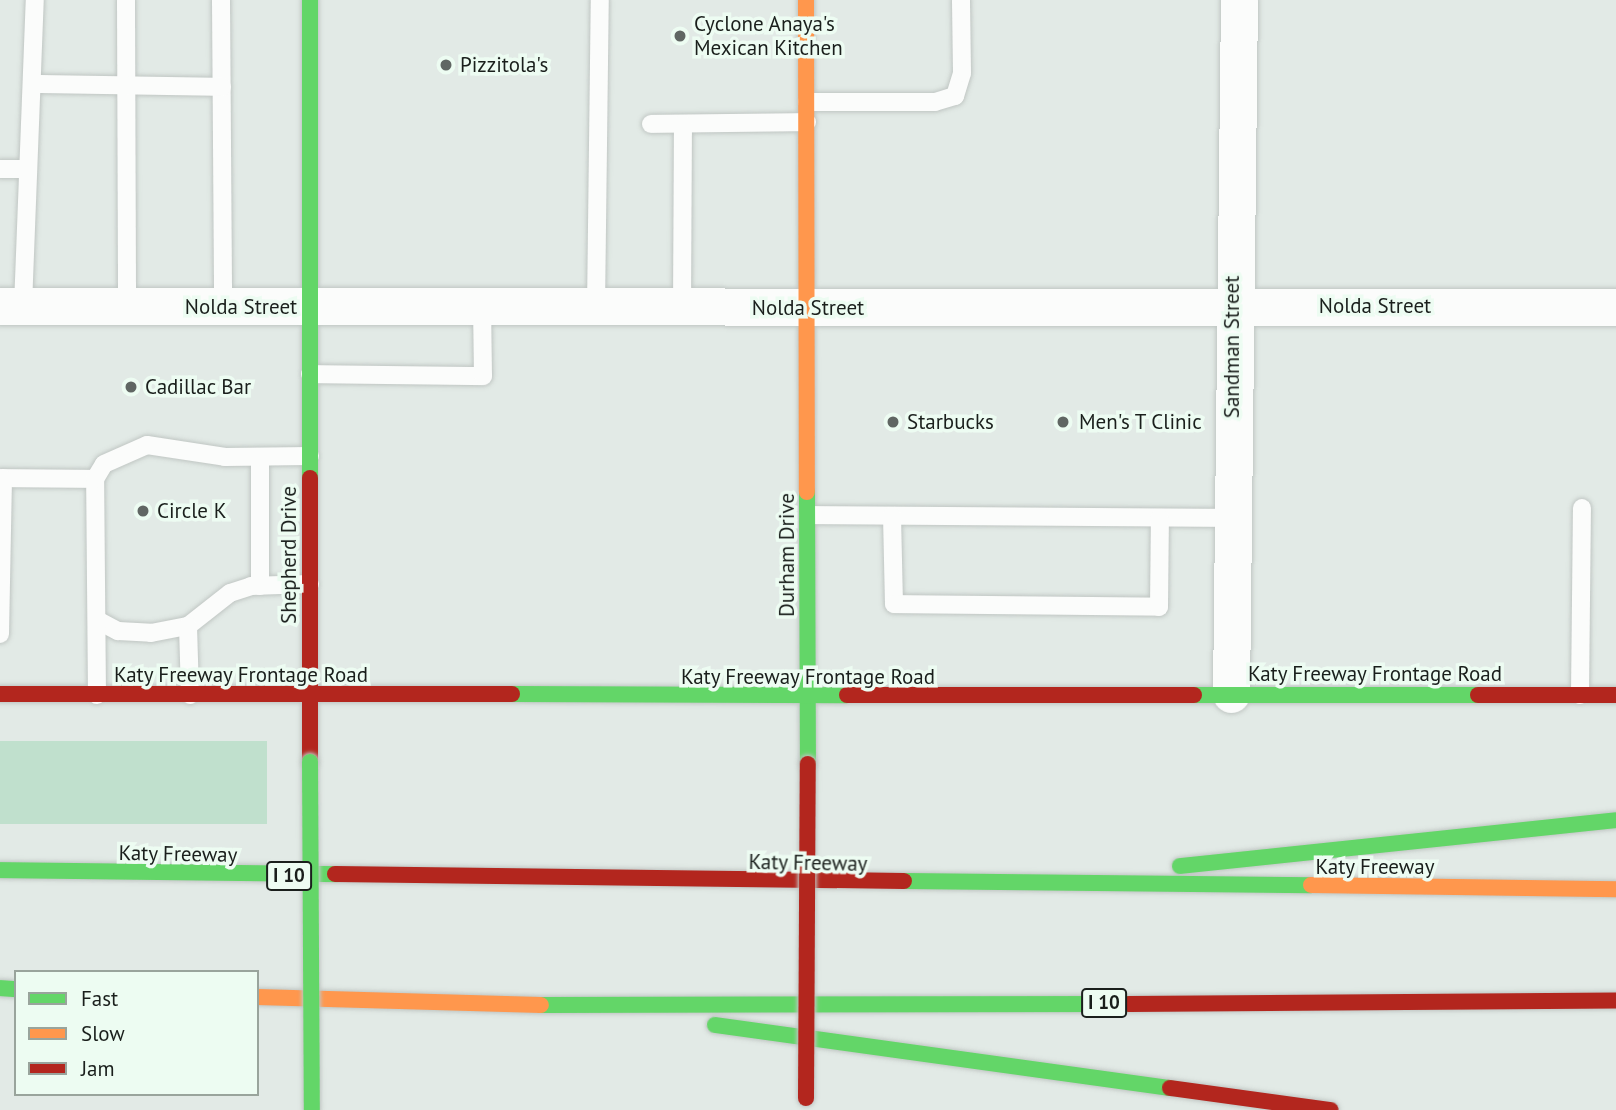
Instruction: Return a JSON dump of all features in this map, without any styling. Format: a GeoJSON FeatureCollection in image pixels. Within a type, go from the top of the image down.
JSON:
{"type":"FeatureCollection","features":[{"type":"Feature","properties":{"kind":"main road","name":"Shepherd Drive"},"geometry":{"type":"LineString","coordinates":[[310,0],[312,1110]]}},
{"type":"Feature","properties":{"kind":"main road","name":"Durham Drive"},"geometry":{"type":"LineString","coordinates":[[806,0],[806,1110]]}},
{"type":"Feature","properties":{"kind":"main road","name":"Katy Freeway Frontage Road"},"geometry":{"type":"LineString","coordinates":[[0,694],[808,698],[1231,694],[1616,695]]}},
{"type":"Feature","properties":{"kind":"main road"},"geometry":{"type":"LineString","coordinates":[[971,886],[1616,820]]}},
{"type":"Feature","properties":{"kind":"main road","name":"Katy Freeway"},"geometry":{"type":"LineString","coordinates":[[0,870],[971,886],[1616,890]]}},
{"type":"Feature","properties":{"kind":"main road","name":"I 10"},"geometry":{"type":"LineString","coordinates":[[259,997],[592,1007],[1616,1001]]}},
{"type":"Feature","properties":{"kind":"main road"},"geometry":{"type":"LineString","coordinates":[[592,1007],[1330,1110]]}},
{"type":"Feature","properties":{"kind":"street","name":"Sandman Street"},"geometry":{"type":"LineString","coordinates":[[1231,694],[1231,306],[1239,0]]}},
{"type":"Feature","properties":{"kind":"street","name":"Nolda Street"},"geometry":{"type":"LineString","coordinates":[[12,306],[682,309],[1616,307]]}},
{"type":"Feature","properties":{"kind":"lane"},"geometry":{"type":"LineString","coordinates":[[12,306],[28,169],[35,0]]}},
{"type":"Feature","properties":{"kind":"lane"},"geometry":{"type":"LineString","coordinates":[[126,0],[127,307]]}},
{"type":"Feature","properties":{"kind":"lane"},"geometry":{"type":"LineString","coordinates":[[222,0],[223,307]]}},
{"type":"Feature","properties":{"kind":"lane"},"geometry":{"type":"LineString","coordinates":[[596,308],[600,0]]}},
{"type":"Feature","properties":{"kind":"lane"},"geometry":{"type":"LineString","coordinates":[[807,102],[935,102],[955,96],[962,73],[961,0]]}},
{"type":"Feature","properties":{"kind":"lane"},"geometry":{"type":"LineString","coordinates":[[33,84],[222,87]]}},
{"type":"Feature","properties":{"kind":"lane"},"geometry":{"type":"LineString","coordinates":[[652,124],[807,122]]}},
{"type":"Feature","properties":{"kind":"lane"},"geometry":{"type":"LineString","coordinates":[[682,124],[682,309]]}},
{"type":"Feature","properties":{"kind":"lane"},"geometry":{"type":"LineString","coordinates":[[0,169],[28,169]]}},
{"type":"Feature","properties":{"kind":"lane"},"geometry":{"type":"LineString","coordinates":[[310,374],[483,376],[482,308]]}},
{"type":"Feature","properties":{"kind":"lane"},"geometry":{"type":"LineString","coordinates":[[97,695],[95,479],[117,453],[147,445],[260,457],[310,456]]}},
{"type":"Feature","properties":{"kind":"lane"},"geometry":{"type":"LineString","coordinates":[[260,457],[260,586]]}},
{"type":"Feature","properties":{"kind":"lane"},"geometry":{"type":"LineString","coordinates":[[0,634],[1,478],[95,479]]}},
{"type":"Feature","properties":{"kind":"lane"},"geometry":{"type":"LineString","coordinates":[[1580,695],[1582,508]]}},
{"type":"Feature","properties":{"kind":"lane"},"geometry":{"type":"LineString","coordinates":[[808,515],[1231,518]]}},
{"type":"Feature","properties":{"kind":"lane"},"geometry":{"type":"LineString","coordinates":[[892,516],[894,604],[1159,607],[1160,518]]}},
{"type":"Feature","properties":{"kind":"lane"},"geometry":{"type":"LineString","coordinates":[[97,621],[118,631],[151,633],[188,626],[230,593],[260,586],[310,584]]}},
{"type":"Feature","properties":{"kind":"lane"},"geometry":{"type":"LineString","coordinates":[[188,626],[190,695]]}},
{"type":"Feature","properties":{"kind":"green space"},"geometry":{"type":"Polygon","coordinates":[[[0,741],[267,741],[267,824],[0,824],[0,741]]]}},
{"type":"Feature","properties":{"kind":"traffic: fast"},"geometry":{"type":"LineString","coordinates":[[310,0],[310,478]]}},
{"type":"Feature","properties":{"kind":"traffic: fast"},"geometry":{"type":"LineString","coordinates":[[807,492],[808,764]]}},
{"type":"Feature","properties":{"kind":"traffic: fast"},"geometry":{"type":"LineString","coordinates":[[512,694],[847,695]]}},
{"type":"Feature","properties":{"kind":"traffic: fast"},"geometry":{"type":"LineString","coordinates":[[1194,695],[1478,695]]}},
{"type":"Feature","properties":{"kind":"traffic: fast"},"geometry":{"type":"LineString","coordinates":[[310,762],[312,1110]]}},
{"type":"Feature","properties":{"kind":"traffic: fast"},"geometry":{"type":"LineString","coordinates":[[1180,866],[1616,820]]}},
{"type":"Feature","properties":{"kind":"traffic: fast"},"geometry":{"type":"LineString","coordinates":[[0,870],[335,874]]}},
{"type":"Feature","properties":{"kind":"traffic: fast"},"geometry":{"type":"LineString","coordinates":[[904,881],[1311,885]]}},
{"type":"Feature","properties":{"kind":"traffic: fast"},"geometry":{"type":"LineString","coordinates":[[0,988],[14,989]]}},
{"type":"Feature","properties":{"kind":"traffic: fast"},"geometry":{"type":"LineString","coordinates":[[541,1005],[1129,1004]]}},
{"type":"Feature","properties":{"kind":"traffic: fast"},"geometry":{"type":"LineString","coordinates":[[715,1025],[1170,1088]]}},
{"type":"Feature","properties":{"kind":"traffic: slow"},"geometry":{"type":"LineString","coordinates":[[806,0],[807,492]]}},
{"type":"Feature","properties":{"kind":"traffic: slow"},"geometry":{"type":"LineString","coordinates":[[1311,885],[1616,889]]}},
{"type":"Feature","properties":{"kind":"traffic: slow"},"geometry":{"type":"LineString","coordinates":[[259,997],[541,1005]]}},
{"type":"Feature","properties":{"kind":"traffic: jam"},"geometry":{"type":"LineString","coordinates":[[310,478],[310,762]]}},
{"type":"Feature","properties":{"kind":"traffic: jam"},"geometry":{"type":"LineString","coordinates":[[0,694],[512,694]]}},
{"type":"Feature","properties":{"kind":"traffic: jam"},"geometry":{"type":"LineString","coordinates":[[847,695],[1194,695]]}},
{"type":"Feature","properties":{"kind":"traffic: jam"},"geometry":{"type":"LineString","coordinates":[[1478,695],[1616,695]]}},
{"type":"Feature","properties":{"kind":"traffic: jam"},"geometry":{"type":"LineString","coordinates":[[806,1098],[808,764]]}},
{"type":"Feature","properties":{"kind":"traffic: jam"},"geometry":{"type":"LineString","coordinates":[[335,874],[904,881]]}},
{"type":"Feature","properties":{"kind":"traffic: jam"},"geometry":{"type":"LineString","coordinates":[[1129,1004],[1616,1001]]}},
{"type":"Feature","properties":{"kind":"traffic: jam"},"geometry":{"type":"LineString","coordinates":[[1170,1088],[1330,1110]]}},
{"type":"Feature","properties":{"kind":"place","name":"Cyclone Anaya's Mexican Kitchen"},"geometry":{"type":"Point","coordinates":[680,36]}},
{"type":"Feature","properties":{"kind":"place","name":"Pizzitola's"},"geometry":{"type":"Point","coordinates":[446,65]}},
{"type":"Feature","properties":{"kind":"place","name":"Cadillac Bar"},"geometry":{"type":"Point","coordinates":[131,387]}},
{"type":"Feature","properties":{"kind":"place","name":"Starbucks"},"geometry":{"type":"Point","coordinates":[893,422]}},
{"type":"Feature","properties":{"kind":"place","name":"Men's T Clinic"},"geometry":{"type":"Point","coordinates":[1063,422]}},
{"type":"Feature","properties":{"kind":"place","name":"Circle K"},"geometry":{"type":"Point","coordinates":[143,511]}}]}
